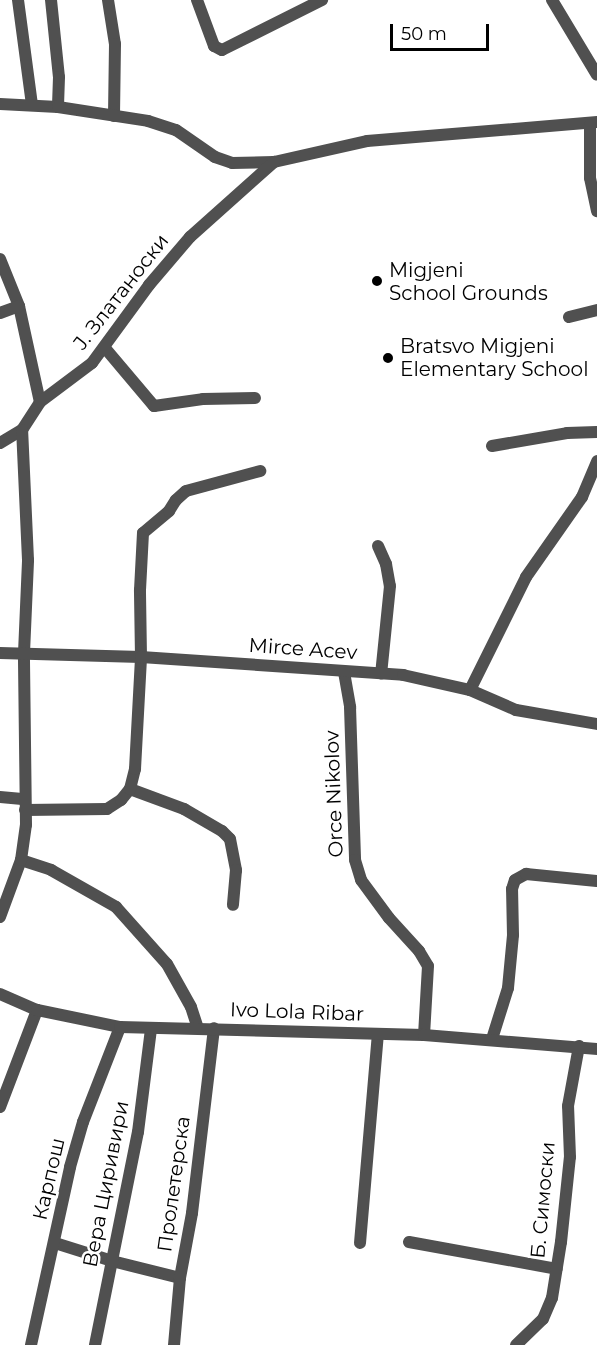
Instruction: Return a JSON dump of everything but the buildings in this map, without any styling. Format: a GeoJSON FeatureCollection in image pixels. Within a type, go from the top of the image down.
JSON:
{"type":"FeatureCollection","features":[{"type":"Feature","properties":{"kind":"street"},"geometry":{"type":"LineString","coordinates":[[18,0],[32,105]]}},
{"type":"Feature","properties":{"kind":"street"},"geometry":{"type":"LineString","coordinates":[[51,0],[59,76],[58,107]]}},
{"type":"Feature","properties":{"kind":"street"},"geometry":{"type":"LineString","coordinates":[[108,0],[115,44],[114,116]]}},
{"type":"Feature","properties":{"kind":"street"},"geometry":{"type":"LineString","coordinates":[[197,0],[214,46],[222,50],[322,0]]}},
{"type":"Feature","properties":{"kind":"street"},"geometry":{"type":"LineString","coordinates":[[552,0],[597,75]]}},
{"type":"Feature","properties":{"kind":"street"},"geometry":{"type":"LineString","coordinates":[[0,104],[58,107],[114,116],[176,130],[215,157],[232,163],[273,162],[367,141],[593,124],[590,178],[597,211]]}},
{"type":"Feature","properties":{"kind":"street","name":"Ј. Златаноски"},"geometry":{"type":"LineString","coordinates":[[0,443],[22,430],[40,402],[92,363],[105,348],[127,313],[190,237],[273,162]]}},
{"type":"Feature","properties":{"kind":"street"},"geometry":{"type":"LineString","coordinates":[[0,259],[19,306],[40,402]]}},
{"type":"Feature","properties":{"kind":"street"},"geometry":{"type":"LineString","coordinates":[[0,313],[19,306]]}},
{"type":"Feature","properties":{"kind":"street"},"geometry":{"type":"LineString","coordinates":[[569,317],[597,310]]}},
{"type":"Feature","properties":{"kind":"street"},"geometry":{"type":"LineString","coordinates":[[105,348],[154,406],[203,399],[255,398]]}},
{"type":"Feature","properties":{"kind":"street"},"geometry":{"type":"LineString","coordinates":[[0,917],[21,860],[25,805],[24,653],[28,560],[22,430]]}},
{"type":"Feature","properties":{"kind":"street"},"geometry":{"type":"LineString","coordinates":[[492,446],[567,433],[597,432]]}},
{"type":"Feature","properties":{"kind":"street"},"geometry":{"type":"LineString","coordinates":[[470,690],[526,577],[582,497],[597,461]]}},
{"type":"Feature","properties":{"kind":"street"},"geometry":{"type":"LineString","coordinates":[[0,796],[25,805],[89,811],[107,809],[121,800],[130,789],[135,769],[141,657],[140,590],[143,533],[169,511],[186,491],[260,471]]}},
{"type":"Feature","properties":{"kind":"street"},"geometry":{"type":"LineString","coordinates":[[378,546],[386,564],[390,586],[381,674]]}},
{"type":"Feature","properties":{"kind":"street","name":"Mirce Acev"},"geometry":{"type":"LineString","coordinates":[[0,653],[141,657],[381,674],[438,681],[470,690],[516,710],[597,724]]}},
{"type":"Feature","properties":{"kind":"street","name":"Orce Nikolov"},"geometry":{"type":"LineString","coordinates":[[344,672],[350,707],[354,860],[366,886],[389,918],[419,951],[428,966],[424,1035]]}},
{"type":"Feature","properties":{"kind":"street"},"geometry":{"type":"LineString","coordinates":[[130,789],[184,809],[222,831],[230,839],[236,870],[233,905]]}},
{"type":"Feature","properties":{"kind":"street"},"geometry":{"type":"LineString","coordinates":[[21,860],[51,870],[116,907],[166,964],[192,1007],[198,1028]]}},
{"type":"Feature","properties":{"kind":"street"},"geometry":{"type":"LineString","coordinates":[[492,1039],[508,988],[513,935],[512,889],[515,880],[526,874],[597,881]]}},
{"type":"Feature","properties":{"kind":"street","name":"Ivo Lola Ribar"},"geometry":{"type":"LineString","coordinates":[[0,994],[38,1010],[120,1027],[424,1035],[597,1049]]}},
{"type":"Feature","properties":{"kind":"street"},"geometry":{"type":"LineString","coordinates":[[0,1107],[38,1010]]}},
{"type":"Feature","properties":{"kind":"street","name":"Карпош"},"geometry":{"type":"LineString","coordinates":[[32,1345],[70,1167],[83,1122],[120,1027]]}},
{"type":"Feature","properties":{"kind":"street","name":"Пролетерска"},"geometry":{"type":"LineString","coordinates":[[174,1345],[180,1278],[192,1213],[214,1028]]}},
{"type":"Feature","properties":{"kind":"street","name":"Вера Циривири"},"geometry":{"type":"LineString","coordinates":[[94,1345],[138,1132],[151,1029]]}},
{"type":"Feature","properties":{"kind":"street"},"geometry":{"type":"LineString","coordinates":[[360,1243],[378,1035]]}},
{"type":"Feature","properties":{"kind":"street","name":"Б. Симоски"},"geometry":{"type":"LineString","coordinates":[[516,1345],[543,1320],[552,1298],[570,1157],[568,1106],[579,1046]]}},
{"type":"Feature","properties":{"kind":"street"},"geometry":{"type":"LineString","coordinates":[[409,1242],[557,1269]]}},
{"type":"Feature","properties":{"kind":"street"},"geometry":{"type":"LineString","coordinates":[[55,1243],[112,1261],[180,1278]]}},
{"type":"Feature","properties":{"kind":"place","name":"Migjeni School Grounds"},"geometry":{"type":"Point","coordinates":[377,281]}},
{"type":"Feature","properties":{"kind":"place","name":"Bratsvo Migjeni Elementary School"},"geometry":{"type":"Point","coordinates":[388,358]}}]}
